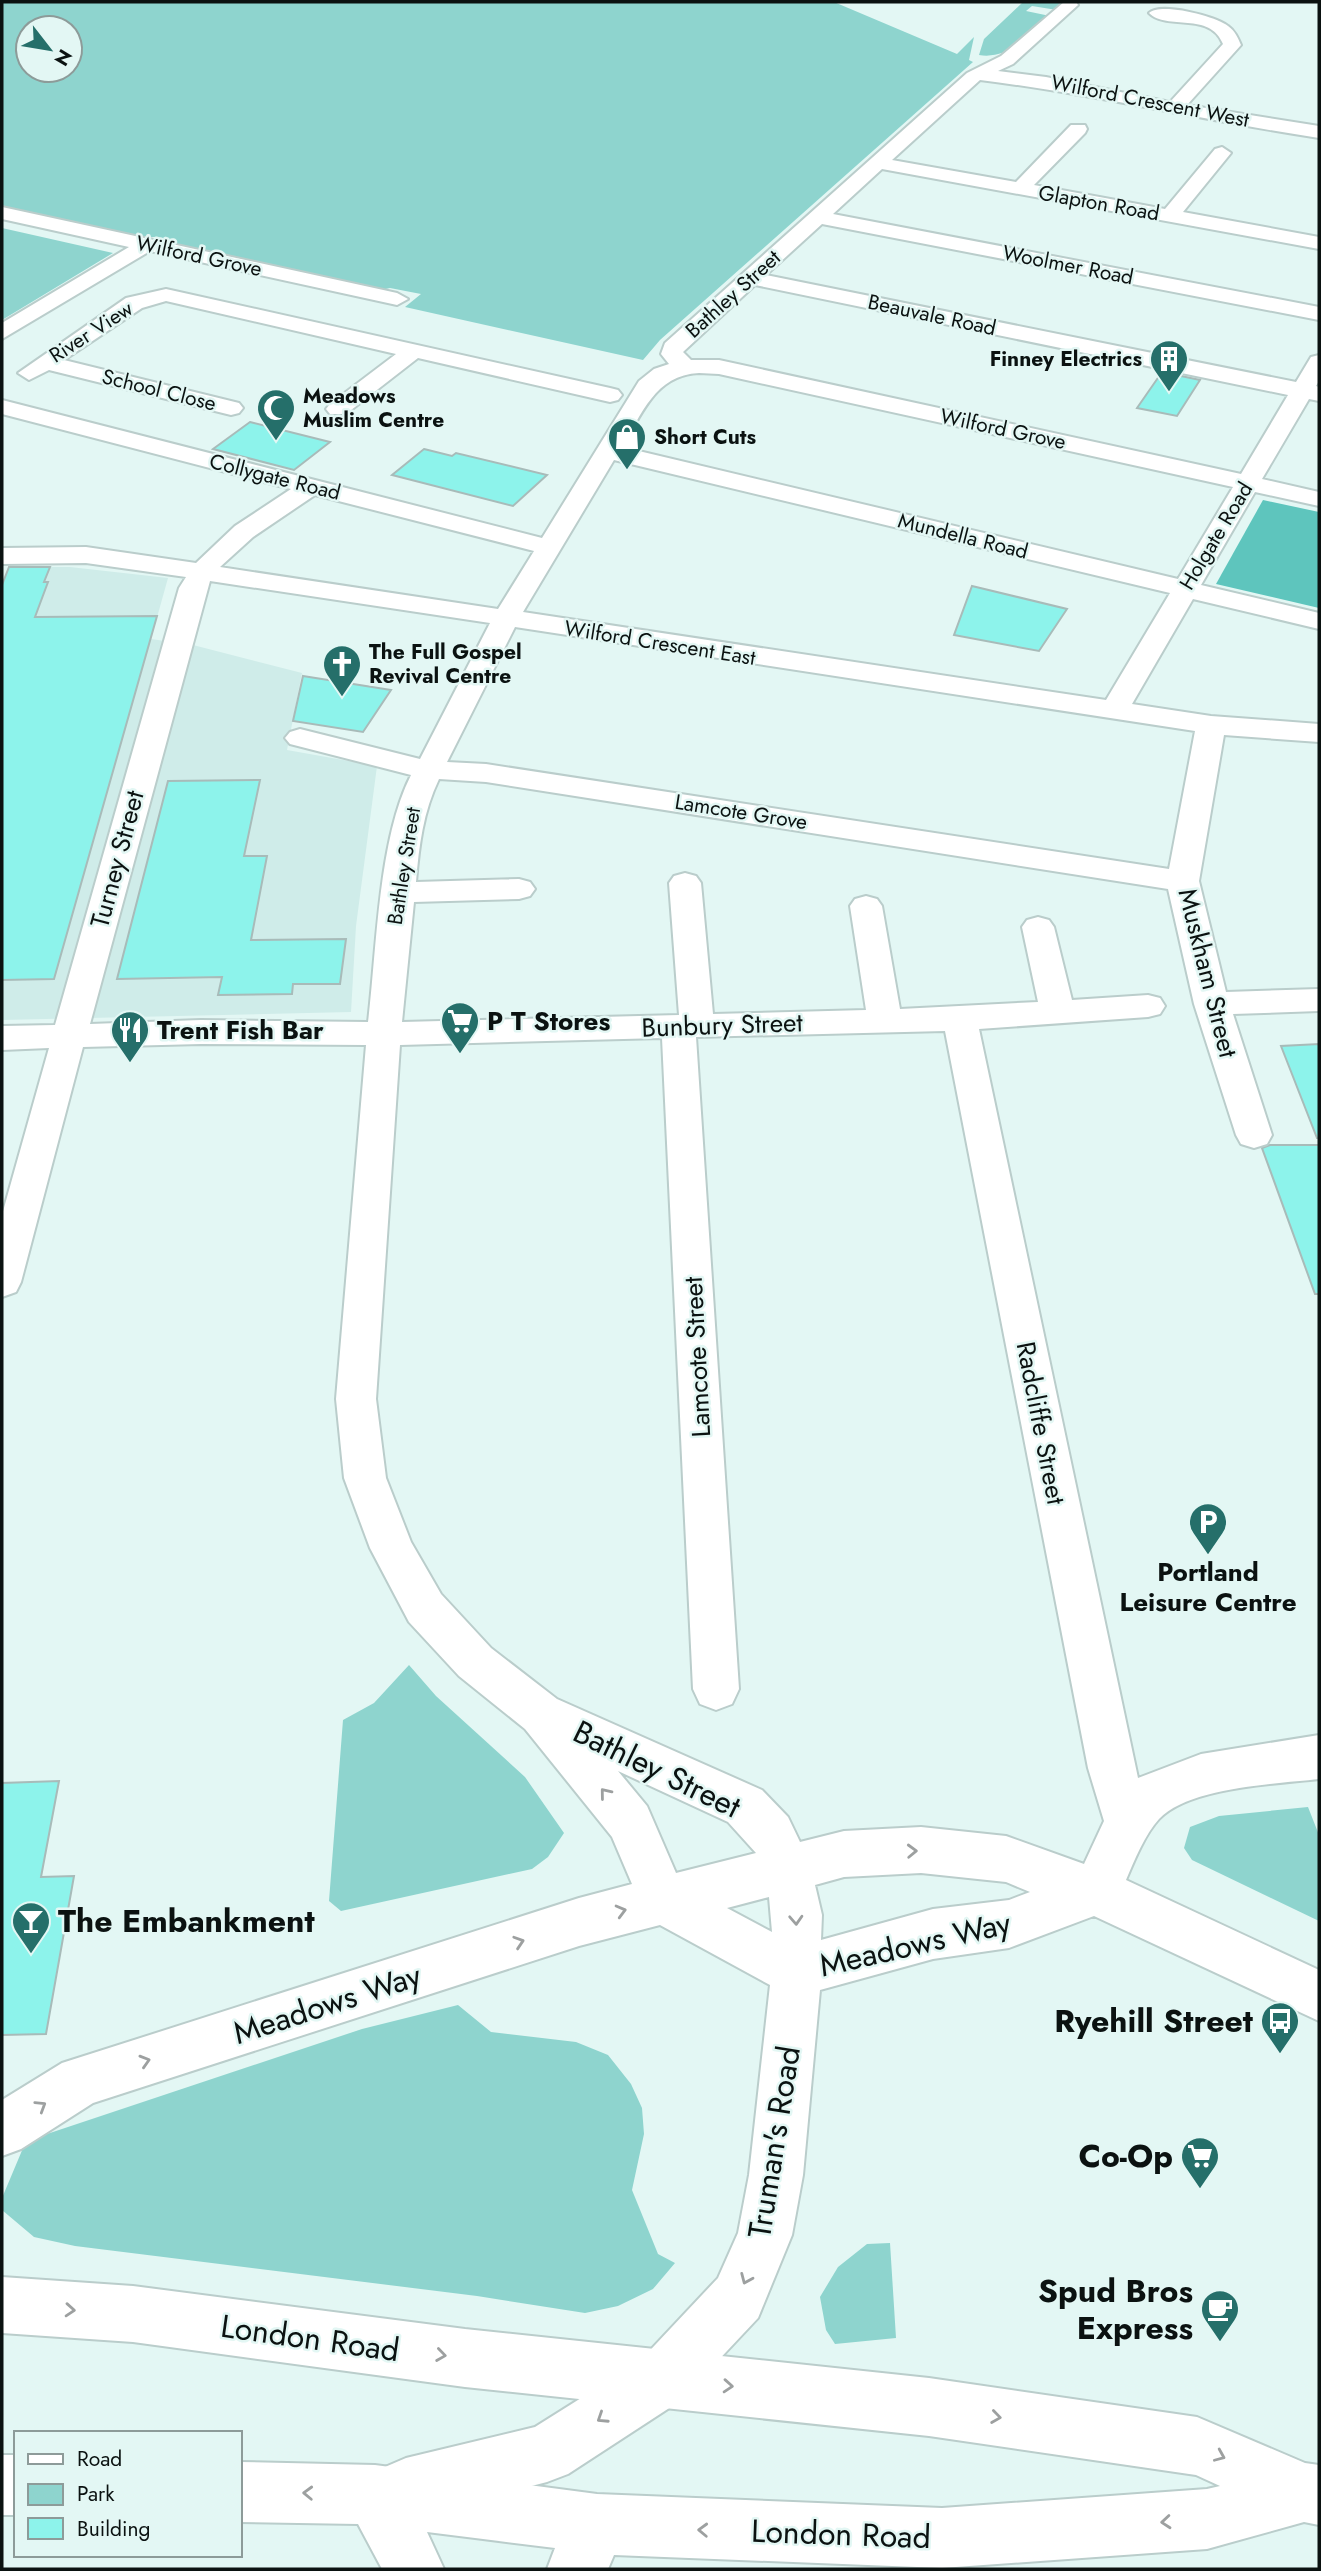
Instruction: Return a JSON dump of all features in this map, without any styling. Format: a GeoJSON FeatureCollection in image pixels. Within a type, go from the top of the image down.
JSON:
{"type":"FeatureCollection","features":[{"type":"Feature","properties":{"kind":"street","name":"Bathley Street"},"geometry":{"type":"LineString","coordinates":[[686,367],[672,354],[673,348],[973,77],[1007,60],[1064,9],[1034,10]]}},
{"type":"Feature","properties":{"kind":"street"},"geometry":{"type":"LineString","coordinates":[[1157,13],[1204,21],[1226,31],[1232,45],[1175,108]]}},
{"type":"Feature","properties":{"kind":"street","name":"Wilford Crescent West"},"geometry":{"type":"LineString","coordinates":[[981,75],[1046,82],[1175,108],[1319,132]]}},
{"type":"Feature","properties":{"kind":"street"},"geometry":{"type":"LineString","coordinates":[[1020,189],[1077,129]]}},
{"type":"Feature","properties":{"kind":"street"},"geometry":{"type":"LineString","coordinates":[[1170,216],[1222,153]]}},
{"type":"Feature","properties":{"kind":"street","name":"Glapton Road"},"geometry":{"type":"LineString","coordinates":[[878,163],[1319,243]]}},
{"type":"Feature","properties":{"kind":"street","name":"Wilford Grove"},"geometry":{"type":"LineString","coordinates":[[2,213],[397,299]]}},
{"type":"Feature","properties":{"kind":"street","name":"Woolmer Road"},"geometry":{"type":"LineString","coordinates":[[817,217],[1319,314]]}},
{"type":"Feature","properties":{"kind":"street"},"geometry":{"type":"LineString","coordinates":[[2,332],[146,245]]}},
{"type":"Feature","properties":{"kind":"street","name":"Beauvale Road"},"geometry":{"type":"LineString","coordinates":[[751,278],[1311,392]]}},
{"type":"Feature","properties":{"kind":"street"},"geometry":{"type":"LineString","coordinates":[[279,320],[329,284]]}},
{"type":"Feature","properties":{"kind":"street","name":"River View"},"geometry":{"type":"LineString","coordinates":[[38,367],[134,303],[158,296],[184,297],[610,395]]}},
{"type":"Feature","properties":{"kind":"street"},"geometry":{"type":"LineString","coordinates":[[338,409],[415,351]]}},
{"type":"Feature","properties":{"kind":"street","name":"Holgate Road"},"geometry":{"type":"LineString","coordinates":[[1114,711],[1248,483],[1311,392],[1319,362]]}},
{"type":"Feature","properties":{"kind":"street","name":"School Close"},"geometry":{"type":"LineString","coordinates":[[38,367],[231,408]]}},
{"type":"Feature","properties":{"kind":"street","name":"Bathley Street"},"geometry":{"type":"LineString","coordinates":[[663,1900],[630,1822],[541,1714],[475,1661],[425,1608],[392,1548],[365,1478],[356,1399],[384,1034],[405,834],[415,797],[505,620],[647,386],[665,372],[686,367]]}},
{"type":"Feature","properties":{"kind":"street","name":"Wilford Grove"},"geometry":{"type":"LineString","coordinates":[[686,367],[719,367],[1319,499]]}},
{"type":"Feature","properties":{"kind":"street","name":"Collygate Road"},"geometry":{"type":"LineString","coordinates":[[2,407],[548,547]]}},
{"type":"Feature","properties":{"kind":"street","name":"Mundella Road"},"geometry":{"type":"LineString","coordinates":[[607,452],[1319,621]]}},
{"type":"Feature","properties":{"kind":"street","name":"Turney Street"},"geometry":{"type":"LineString","coordinates":[[2,1282],[185,611],[200,570],[223,550],[310,487]]}},
{"type":"Feature","properties":{"kind":"street","name":"Wilford Crescent East"},"geometry":{"type":"LineString","coordinates":[[2,556],[86,555],[200,570],[505,620],[1114,711],[1212,725],[1319,733]]}},
{"type":"Feature","properties":{"kind":"street","name":"Muskham Street"},"geometry":{"type":"LineString","coordinates":[[1212,725],[1183,881],[1184,899],[1191,913],[1211,1004],[1254,1135]]}},
{"type":"Feature","properties":{"kind":"street","name":"Lamcote Grove"},"geometry":{"type":"LineString","coordinates":[[300,738],[428,770],[486,773],[1183,881]]}},
{"type":"Feature","properties":{"kind":"street","name":"Lamcote Street"},"geometry":{"type":"LineString","coordinates":[[685,883],[688,1026],[716,1689]]}},
{"type":"Feature","properties":{"kind":"street"},"geometry":{"type":"LineString","coordinates":[[398,892],[519,889]]}},
{"type":"Feature","properties":{"kind":"street"},"geometry":{"type":"LineString","coordinates":[[866,906],[885,1021]]}},
{"type":"Feature","properties":{"kind":"street"},"geometry":{"type":"LineString","coordinates":[[1038,927],[1058,1014]]}},
{"type":"Feature","properties":{"kind":"street"},"geometry":{"type":"LineString","coordinates":[[1211,1004],[1319,1000]]}},
{"type":"Feature","properties":{"kind":"street","name":"Bunbury Street"},"geometry":{"type":"LineString","coordinates":[[2,1038],[70,1035],[384,1034],[885,1021],[1058,1014],[1147,1006]]}},
{"type":"Feature","properties":{"kind":"street","name":"Radcliffe Street"},"geometry":{"type":"LineString","coordinates":[[960,1018],[1111,1768],[1129,1826]]}},
{"type":"Feature","properties":{"kind":"street","name":"Bathley Street"},"geometry":{"type":"LineString","coordinates":[[541,1714],[745,1806],[771,1833],[787,1868]]}},
{"type":"Feature","properties":{"kind":"street"},"geometry":{"type":"LineString","coordinates":[[1096,1891],[1144,1800],[1180,1781],[1285,1760],[1319,1757]]}},
{"type":"Feature","properties":{"kind":"street","name":"Meadows Way"},"geometry":{"type":"LineString","coordinates":[[2,2130],[80,2081],[579,1922],[844,1854],[932,1851],[1006,1859],[1096,1891],[1319,1996]]}},
{"type":"Feature","properties":{"kind":"street","name":"Truman's Road"},"geometry":{"type":"LineString","coordinates":[[660,2381],[738,2298],[765,2235],[776,2175],[796,1972],[797,1915],[787,1868]]}},
{"type":"Feature","properties":{"kind":"street","name":"Meadows Way"},"geometry":{"type":"LineString","coordinates":[[663,1900],[796,1972],[933,1934],[1009,1924],[1096,1891]]}},
{"type":"Feature","properties":{"kind":"street","name":"London Road"},"geometry":{"type":"LineString","coordinates":[[2,2305],[133,2314],[660,2381],[797,2391],[929,2407],[1197,2446],[1312,2493]]}},
{"type":"Feature","properties":{"kind":"street","name":"London Road"},"geometry":{"type":"LineString","coordinates":[[375,2495],[547,2453],[660,2381]]}},
{"type":"Feature","properties":{"kind":"street","name":"London Road"},"geometry":{"type":"LineString","coordinates":[[242,2491],[375,2495],[587,2546],[942,2538],[1207,2519],[1312,2493]]}},
{"type":"Feature","properties":{"kind":"street"},"geometry":{"type":"LineString","coordinates":[[375,2495],[414,2569]]}},
{"type":"Feature","properties":{"kind":"shaded area"},"geometry":{"type":"Polygon","coordinates":[[[1263,500],[1319,512],[1319,608],[1216,584],[1263,500]]]}},
{"type":"Feature","properties":{"kind":"shaded area"},"geometry":{"type":"Polygon","coordinates":[[[9,567],[70,567],[168,578],[151,639],[193,645],[302,673],[287,750],[377,766],[356,926],[351,1012],[2,1020],[2,585],[9,567]]]}},
{"type":"Feature","properties":{"kind":"green space"},"geometry":{"type":"Polygon","coordinates":[[[2,2],[834,2],[957,54],[974,37],[969,60],[973,62],[660,340],[643,360],[405,307],[421,294],[390,288],[377,291],[167,245],[155,237],[135,237],[2,208],[2,2]]]}},
{"type":"Feature","properties":{"kind":"green space"},"geometry":{"type":"Polygon","coordinates":[[[1023,2],[1068,2],[1057,10],[1032,6],[1026,11],[1050,16],[1027,38],[1009,50],[1000,54],[979,55],[984,39],[1023,2]]]}},
{"type":"Feature","properties":{"kind":"green space"},"geometry":{"type":"Polygon","coordinates":[[[2,228],[113,253],[2,320],[2,228]]]}},
{"type":"Feature","properties":{"kind":"green space"},"geometry":{"type":"Polygon","coordinates":[[[409,1665],[436,1696],[525,1777],[564,1833],[548,1857],[532,1869],[341,1911],[329,1901],[343,1720],[374,1703],[409,1665]]]}},
{"type":"Feature","properties":{"kind":"green space"},"geometry":{"type":"Polygon","coordinates":[[[1308,1807],[1319,1835],[1319,1921],[1192,1860],[1184,1848],[1190,1827],[1219,1816],[1308,1807]]]}},
{"type":"Feature","properties":{"kind":"green space"},"geometry":{"type":"Polygon","coordinates":[[[458,2005],[491,2032],[576,2042],[608,2055],[631,2084],[642,2108],[644,2134],[632,2190],[658,2254],[675,2263],[653,2289],[618,2306],[585,2313],[477,2296],[75,2246],[34,2237],[2,2210],[2,2198],[26,2141],[362,2029],[458,2005]]]}},
{"type":"Feature","properties":{"kind":"green space"},"geometry":{"type":"Polygon","coordinates":[[[890,2243],[896,2338],[835,2344],[826,2330],[820,2297],[838,2267],[867,2244],[890,2243]]]}},
{"type":"Feature","properties":{"kind":"building","name":"Finney Electrics"},"geometry":{"type":"Polygon","coordinates":[[[1162,372],[1200,380],[1177,416],[1137,408],[1162,372]]]}},
{"type":"Feature","properties":{"kind":"building","name":"Meadows Muslim Centre"},"geometry":{"type":"Polygon","coordinates":[[[250,422],[330,442],[294,470],[213,449],[250,422]]]}},
{"type":"Feature","properties":{"kind":"building"},"geometry":{"type":"Polygon","coordinates":[[[424,449],[452,456],[456,453],[547,475],[513,506],[392,475],[424,449]]]}},
{"type":"Feature","properties":{"kind":"building"},"geometry":{"type":"Polygon","coordinates":[[[9,567],[50,567],[44,582],[48,582],[35,617],[157,616],[54,979],[2,980],[2,585],[9,567]]]}},
{"type":"Feature","properties":{"kind":"building"},"geometry":{"type":"Polygon","coordinates":[[[972,586],[1067,609],[1039,651],[954,635],[972,586]]]}},
{"type":"Feature","properties":{"kind":"building","name":"The Full Gospel Revival Centre"},"geometry":{"type":"Polygon","coordinates":[[[303,676],[391,690],[363,732],[293,721],[303,676]]]}},
{"type":"Feature","properties":{"kind":"building"},"geometry":{"type":"Polygon","coordinates":[[[260,780],[244,856],[267,856],[251,940],[346,939],[340,984],[293,984],[292,994],[218,995],[222,977],[117,979],[168,781],[260,780]]]}},
{"type":"Feature","properties":{"kind":"building"},"geometry":{"type":"Polygon","coordinates":[[[1319,1044],[1319,1138],[1317,1138],[1281,1046],[1319,1044]]]}},
{"type":"Feature","properties":{"kind":"building"},"geometry":{"type":"Polygon","coordinates":[[[1270,1145],[1319,1145],[1319,1294],[1315,1294],[1262,1148],[1270,1145]]]}},
{"type":"Feature","properties":{"kind":"building","name":"The Embankment"},"geometry":{"type":"Polygon","coordinates":[[[59,1781],[41,1877],[74,1876],[46,2034],[2,2035],[2,1783],[59,1781]]]}},
{"type":"Feature","properties":{"kind":"place","name":"Finney Electrics"},"geometry":{"type":"Point","coordinates":[1169,393]}},
{"type":"Feature","properties":{"kind":"place","name":"Meadows Muslim Centre"},"geometry":{"type":"Point","coordinates":[276,442]}},
{"type":"Feature","properties":{"kind":"place","name":"Short Cuts"},"geometry":{"type":"Point","coordinates":[627,471]}},
{"type":"Feature","properties":{"kind":"place","name":"The Full Gospel Revival Centre"},"geometry":{"type":"Point","coordinates":[342,698]}},
{"type":"Feature","properties":{"kind":"place","name":"P T Stores"},"geometry":{"type":"Point","coordinates":[460,1055]}},
{"type":"Feature","properties":{"kind":"place","name":"Trent Fish Bar"},"geometry":{"type":"Point","coordinates":[130,1064]}},
{"type":"Feature","properties":{"kind":"place","name":"Portland Leisure Centre"},"geometry":{"type":"Point","coordinates":[1208,1556]}},
{"type":"Feature","properties":{"kind":"place","name":"The Embankment"},"geometry":{"type":"Point","coordinates":[31,1955]}},
{"type":"Feature","properties":{"kind":"place","name":"Ryehill Street"},"geometry":{"type":"Point","coordinates":[1280,2055]}},
{"type":"Feature","properties":{"kind":"place","name":"Co-Op"},"geometry":{"type":"Point","coordinates":[1200,2190]}},
{"type":"Feature","properties":{"kind":"place","name":"Spud Bros Express"},"geometry":{"type":"Point","coordinates":[1220,2343]}}]}
